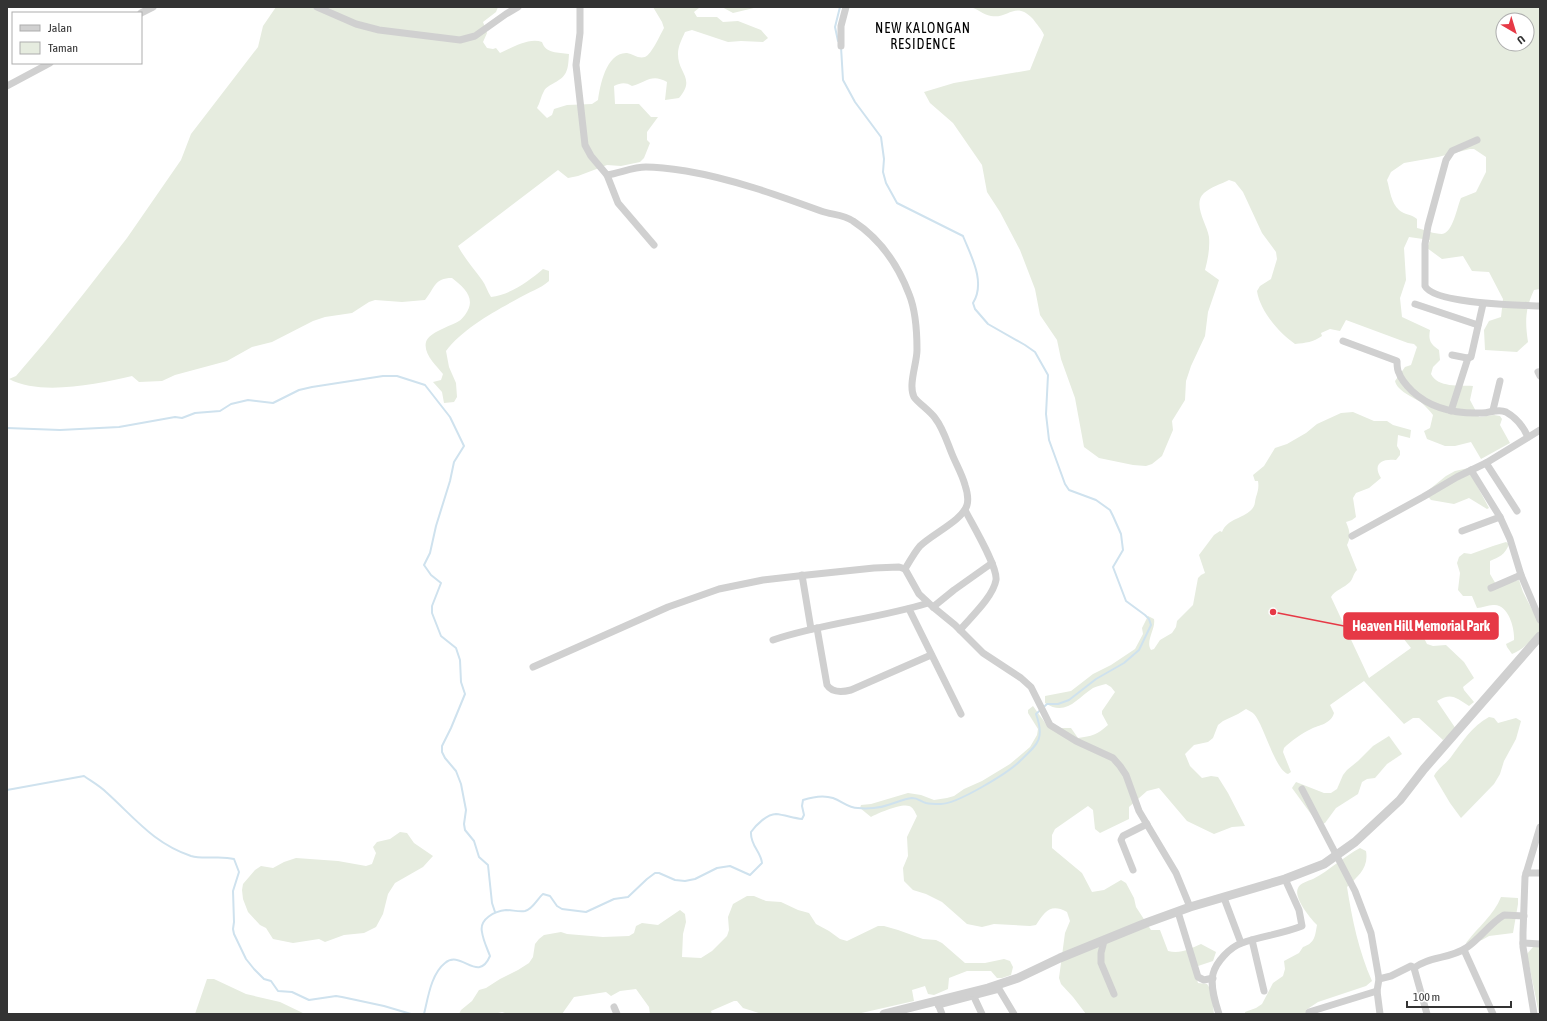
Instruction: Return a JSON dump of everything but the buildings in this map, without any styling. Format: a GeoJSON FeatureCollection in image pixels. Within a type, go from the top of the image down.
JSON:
{"type":"FeatureCollection","features":[{"type":"Feature","properties":{"kind":"street"},"geometry":{"type":"LineString","coordinates":[[142,13],[153,7]]}},
{"type":"Feature","properties":{"kind":"street"},"geometry":{"type":"LineString","coordinates":[[317,7],[356,24],[379,30],[460,40],[475,36],[518,7]]}},
{"type":"Feature","properties":{"kind":"street"},"geometry":{"type":"LineString","coordinates":[[580,7],[580,33],[576,66],[585,145],[591,156],[607,175],[618,203],[654,244]]}},
{"type":"Feature","properties":{"kind":"street"},"geometry":{"type":"LineString","coordinates":[[841,46],[841,26],[846,7]]}},
{"type":"Feature","properties":{"kind":"street"},"geometry":{"type":"LineString","coordinates":[[7,86],[48,64]]}},
{"type":"Feature","properties":{"kind":"street"},"geometry":{"type":"LineString","coordinates":[[1477,140],[1452,150],[1446,160],[1428,226],[1425,244],[1426,288],[1431,292],[1450,298],[1483,304],[1540,306]]}},
{"type":"Feature","properties":{"kind":"street"},"geometry":{"type":"LineString","coordinates":[[607,175],[638,168],[655,167],[712,176],[774,194],[830,214],[840,214],[852,220],[864,229],[884,249],[894,262],[901,274],[910,296],[914,314],[917,335],[917,352],[912,390],[914,397],[918,402],[925,406],[936,419],[965,485],[968,499],[965,510],[961,516],[920,546],[905,569]]}},
{"type":"Feature","properties":{"kind":"street"},"geometry":{"type":"LineString","coordinates":[[1414,304],[1478,325]]}},
{"type":"Feature","properties":{"kind":"street"},"geometry":{"type":"LineString","coordinates":[[1451,411],[1468,358],[1470,357],[1474,347],[1483,304]]}},
{"type":"Feature","properties":{"kind":"street"},"geometry":{"type":"LineString","coordinates":[[1343,341],[1397,361],[1399,374],[1407,386],[1417,396],[1429,404],[1463,414],[1485,413],[1492,410],[1506,412],[1521,423],[1528,437]]}},
{"type":"Feature","properties":{"kind":"street"},"geometry":{"type":"LineString","coordinates":[[1452,356],[1468,358]]}},
{"type":"Feature","properties":{"kind":"street"},"geometry":{"type":"LineString","coordinates":[[1492,410],[1500,381]]}},
{"type":"Feature","properties":{"kind":"street"},"geometry":{"type":"LineString","coordinates":[[1352,536],[1486,463],[1528,437],[1540,432]]}},
{"type":"Feature","properties":{"kind":"street"},"geometry":{"type":"LineString","coordinates":[[1486,463],[1517,511]]}},
{"type":"Feature","properties":{"kind":"street"},"geometry":{"type":"LineString","coordinates":[[1471,470],[1500,517],[1510,539],[1521,575],[1540,620]]}},
{"type":"Feature","properties":{"kind":"street"},"geometry":{"type":"LineString","coordinates":[[960,630],[978,611],[993,588],[996,576],[992,564],[965,510]]}},
{"type":"Feature","properties":{"kind":"street"},"geometry":{"type":"LineString","coordinates":[[1462,531],[1500,517]]}},
{"type":"Feature","properties":{"kind":"street"},"geometry":{"type":"LineString","coordinates":[[772,640],[814,629],[930,605],[992,564]]}},
{"type":"Feature","properties":{"kind":"street"},"geometry":{"type":"LineString","coordinates":[[533,666],[668,607],[719,589],[757,581],[802,575],[874,568],[899,567],[905,569],[919,594],[930,605],[960,630],[983,653],[1032,687],[1040,706],[1053,728],[1076,741],[1113,758],[1126,775],[1139,811],[1176,874],[1190,907]]}},
{"type":"Feature","properties":{"kind":"street"},"geometry":{"type":"LineString","coordinates":[[802,575],[827,685],[831,689],[837,691],[851,690],[931,655]]}},
{"type":"Feature","properties":{"kind":"street"},"geometry":{"type":"LineString","coordinates":[[1491,588],[1521,575]]}},
{"type":"Feature","properties":{"kind":"street"},"geometry":{"type":"LineString","coordinates":[[909,609],[961,714]]}},
{"type":"Feature","properties":{"kind":"street"},"geometry":{"type":"LineString","coordinates":[[937,1003],[1018,978],[1060,958],[1190,907],[1285,879],[1324,864],[1338,855],[1372,827],[1400,800],[1424,769],[1540,636]]}},
{"type":"Feature","properties":{"kind":"street"},"geometry":{"type":"LineString","coordinates":[[1302,789],[1338,855],[1355,891],[1371,933],[1379,979],[1377,991],[1380,1014]]}},
{"type":"Feature","properties":{"kind":"street"},"geometry":{"type":"LineString","coordinates":[[1133,870],[1121,840],[1124,836],[1147,824]]}},
{"type":"Feature","properties":{"kind":"street"},"geometry":{"type":"LineString","coordinates":[[1534,1014],[1523,943],[1526,873],[1540,828]]}},
{"type":"Feature","properties":{"kind":"street"},"geometry":{"type":"LineString","coordinates":[[1526,873],[1540,873]]}},
{"type":"Feature","properties":{"kind":"street"},"geometry":{"type":"LineString","coordinates":[[1219,1014],[1213,989],[1213,974],[1226,954],[1241,943],[1302,926],[1298,910],[1285,879]]}},
{"type":"Feature","properties":{"kind":"street"},"geometry":{"type":"LineString","coordinates":[[1224,898],[1241,943]]}},
{"type":"Feature","properties":{"kind":"street"},"geometry":{"type":"LineString","coordinates":[[1178,912],[1198,977],[1204,980],[1213,978]]}},
{"type":"Feature","properties":{"kind":"street"},"geometry":{"type":"LineString","coordinates":[[1379,979],[1391,976],[1411,966],[1414,968],[1423,961],[1464,950],[1475,942],[1492,924],[1504,915],[1524,916]]}},
{"type":"Feature","properties":{"kind":"street"},"geometry":{"type":"LineString","coordinates":[[1252,940],[1264,991]]}},
{"type":"Feature","properties":{"kind":"street"},"geometry":{"type":"LineString","coordinates":[[1104,941],[1101,953],[1101,962],[1114,994]]}},
{"type":"Feature","properties":{"kind":"street"},"geometry":{"type":"LineString","coordinates":[[1523,943],[1540,944]]}},
{"type":"Feature","properties":{"kind":"street"},"geometry":{"type":"LineString","coordinates":[[1464,950],[1493,1014]]}},
{"type":"Feature","properties":{"kind":"street"},"geometry":{"type":"LineString","coordinates":[[1414,968],[1427,1014]]}},
{"type":"Feature","properties":{"kind":"street"},"geometry":{"type":"LineString","coordinates":[[890,1013],[974,996],[999,989],[1014,1014]]}},
{"type":"Feature","properties":{"kind":"street"},"geometry":{"type":"LineString","coordinates":[[1307,1013],[1377,991]]}},
{"type":"Feature","properties":{"kind":"street"},"geometry":{"type":"LineString","coordinates":[[974,996],[982,1014]]}},
{"type":"Feature","properties":{"kind":"street"},"geometry":{"type":"LineString","coordinates":[[937,1003],[942,1014]]}},
{"type":"Feature","properties":{"kind":"green space"},"geometry":{"type":"Polygon","coordinates":[[[276,7],[498,7],[496,12],[483,22],[487,33],[483,42],[487,48],[496,48],[500,53],[526,42],[537,41],[542,42],[549,51],[569,54],[568,68],[565,75],[545,90],[537,108],[547,118],[552,115],[554,109],[567,105],[592,104],[598,100],[605,71],[614,58],[620,54],[627,53],[640,57],[645,57],[648,55],[664,28],[653,7],[706,7],[699,8],[694,12],[697,17],[717,17],[723,22],[738,21],[761,30],[768,38],[763,42],[728,42],[692,30],[685,32],[679,45],[678,54],[685,76],[686,86],[679,98],[665,100],[667,82],[657,78],[649,79],[632,86],[623,83],[614,86],[615,104],[639,104],[651,117],[658,117],[647,132],[647,140],[650,143],[644,158],[640,162],[621,166],[607,165],[578,176],[568,178],[558,170],[458,246],[483,282],[491,297],[498,296],[525,283],[543,269],[549,271],[549,281],[480,321],[461,335],[446,351],[449,367],[456,383],[457,397],[454,402],[444,403],[442,392],[433,382],[441,380],[443,374],[431,360],[426,346],[426,342],[431,335],[460,321],[465,315],[470,304],[468,294],[452,278],[446,278],[438,282],[425,300],[402,302],[375,300],[369,302],[352,313],[325,317],[313,321],[272,342],[252,347],[227,361],[175,375],[162,381],[139,382],[132,376],[86,385],[53,388],[22,384],[9,379],[16,376],[45,342],[127,238],[181,160],[191,134],[258,47],[263,26],[276,7]]]}},
{"type":"Feature","properties":{"kind":"green space"},"geometry":{"type":"Polygon","coordinates":[[[722,7],[758,7],[733,13],[722,7]]]}},
{"type":"Feature","properties":{"kind":"green space"},"geometry":{"type":"Polygon","coordinates":[[[970,7],[1540,7],[1540,289],[1534,290],[1527,310],[1526,328],[1528,342],[1517,352],[1485,350],[1484,330],[1489,321],[1501,317],[1503,299],[1489,272],[1472,271],[1463,256],[1442,259],[1427,248],[1430,240],[1409,237],[1404,248],[1406,280],[1400,298],[1402,317],[1430,330],[1429,337],[1431,342],[1439,350],[1440,360],[1433,367],[1431,374],[1434,378],[1444,384],[1473,386],[1470,400],[1479,417],[1494,415],[1500,416],[1502,419],[1500,425],[1510,443],[1481,459],[1471,442],[1455,446],[1445,446],[1427,439],[1424,431],[1430,428],[1433,415],[1422,403],[1402,391],[1396,385],[1395,381],[1405,367],[1411,365],[1417,347],[1414,344],[1346,320],[1340,331],[1330,329],[1321,333],[1322,336],[1319,338],[1306,343],[1295,344],[1283,334],[1266,314],[1257,291],[1260,286],[1271,279],[1277,259],[1276,252],[1262,233],[1243,192],[1235,182],[1229,180],[1204,193],[1199,203],[1209,237],[1205,270],[1219,280],[1208,312],[1205,336],[1191,366],[1186,381],[1185,400],[1172,421],[1173,430],[1162,456],[1152,464],[1146,466],[1133,465],[1099,458],[1084,447],[1075,398],[1061,359],[1057,340],[1040,315],[1035,289],[1020,250],[1000,212],[987,192],[982,165],[953,123],[930,103],[924,92],[954,83],[1030,70],[1044,35],[1033,19],[1027,14],[1017,10],[997,16],[985,14],[970,7]],[[1474,149],[1404,163],[1391,172],[1387,180],[1394,204],[1401,212],[1417,219],[1417,228],[1436,233],[1446,233],[1452,225],[1461,198],[1476,192],[1486,172],[1486,157],[1474,149]]]}},
{"type":"Feature","properties":{"kind":"green space"},"geometry":{"type":"Polygon","coordinates":[[[1353,412],[1374,421],[1387,421],[1393,425],[1411,430],[1410,438],[1398,435],[1397,446],[1400,451],[1400,455],[1396,460],[1383,461],[1378,466],[1378,473],[1381,478],[1369,488],[1356,493],[1353,498],[1356,517],[1346,522],[1350,534],[1347,545],[1357,570],[1350,582],[1331,597],[1369,678],[1411,648],[1403,638],[1407,632],[1415,629],[1421,630],[1424,631],[1424,638],[1427,644],[1433,646],[1446,645],[1464,662],[1474,678],[1463,687],[1474,702],[1469,706],[1454,697],[1446,697],[1437,701],[1456,729],[1443,740],[1419,718],[1413,718],[1404,724],[1364,681],[1330,705],[1334,713],[1328,722],[1304,733],[1284,748],[1283,752],[1291,772],[1288,774],[1283,771],[1274,756],[1258,720],[1254,714],[1246,709],[1218,725],[1213,738],[1208,742],[1194,745],[1185,754],[1190,766],[1202,778],[1211,776],[1218,777],[1245,826],[1232,827],[1214,834],[1187,821],[1159,788],[1147,791],[1129,807],[1129,819],[1100,833],[1095,829],[1093,810],[1088,806],[1055,829],[1052,835],[1052,848],[1082,873],[1092,892],[1104,890],[1121,880],[1126,883],[1134,898],[1136,907],[1151,930],[1160,930],[1168,951],[1181,951],[1201,944],[1216,952],[1213,961],[1198,966],[1195,972],[1198,983],[1207,984],[1211,990],[1214,1014],[1086,1014],[1061,984],[1059,978],[1065,933],[1070,921],[1067,912],[1056,908],[1048,910],[1036,925],[1030,926],[994,924],[982,927],[967,924],[942,902],[926,894],[913,890],[904,881],[903,868],[908,856],[907,837],[917,816],[913,809],[906,805],[884,811],[871,817],[860,808],[861,805],[871,804],[908,793],[921,795],[934,800],[947,798],[954,796],[964,789],[982,781],[1010,764],[1030,747],[1037,735],[1038,729],[1028,713],[1028,710],[1033,706],[1046,724],[1061,728],[1071,728],[1078,738],[1087,737],[1101,731],[1108,725],[1102,711],[1115,692],[1111,687],[1106,684],[1093,688],[1070,705],[1059,708],[1052,707],[1045,703],[1045,696],[1071,691],[1093,674],[1111,665],[1135,649],[1143,634],[1142,628],[1148,616],[1154,619],[1154,627],[1149,643],[1151,650],[1154,649],[1160,640],[1172,633],[1176,627],[1177,621],[1193,605],[1198,578],[1205,573],[1199,555],[1214,535],[1220,531],[1222,532],[1229,523],[1247,513],[1254,506],[1258,491],[1258,481],[1255,481],[1253,475],[1264,466],[1275,448],[1287,444],[1306,433],[1317,424],[1341,413],[1353,412]]]}},
{"type":"Feature","properties":{"kind":"green space"},"geometry":{"type":"Polygon","coordinates":[[[1473,467],[1475,482],[1489,508],[1487,509],[1469,498],[1454,504],[1431,500],[1425,493],[1446,476],[1455,471],[1473,467]]]}},
{"type":"Feature","properties":{"kind":"green space"},"geometry":{"type":"Polygon","coordinates":[[[1506,542],[1509,544],[1504,553],[1490,561],[1490,574],[1497,586],[1519,580],[1523,592],[1540,623],[1540,633],[1512,654],[1506,644],[1514,640],[1512,623],[1510,617],[1503,608],[1498,605],[1491,605],[1477,608],[1472,596],[1463,596],[1458,590],[1460,573],[1457,563],[1459,557],[1464,553],[1471,554],[1506,542]]]}},
{"type":"Feature","properties":{"kind":"green space"},"geometry":{"type":"Polygon","coordinates":[[[1489,717],[1494,718],[1498,723],[1516,718],[1521,721],[1516,739],[1494,784],[1461,818],[1434,776],[1449,760],[1472,730],[1489,717]]]}},
{"type":"Feature","properties":{"kind":"green space"},"geometry":{"type":"Polygon","coordinates":[[[1389,736],[1402,754],[1387,764],[1375,778],[1367,779],[1362,782],[1358,794],[1336,808],[1325,823],[1319,825],[1292,788],[1296,782],[1324,793],[1331,793],[1337,789],[1343,775],[1347,770],[1373,746],[1389,736]]]}},
{"type":"Feature","properties":{"kind":"green space"},"geometry":{"type":"Polygon","coordinates":[[[400,832],[407,833],[414,843],[433,856],[423,867],[395,883],[388,894],[383,914],[376,927],[364,933],[344,935],[325,942],[319,939],[293,943],[273,939],[266,928],[260,925],[248,912],[243,899],[243,884],[255,870],[261,866],[273,868],[296,858],[338,861],[366,866],[372,864],[376,853],[373,847],[377,842],[390,839],[400,832]]]}},
{"type":"Feature","properties":{"kind":"green space"},"geometry":{"type":"Polygon","coordinates":[[[1360,848],[1366,851],[1366,862],[1362,871],[1347,887],[1356,935],[1363,959],[1372,981],[1366,986],[1318,1002],[1306,1010],[1306,1014],[1245,1014],[1245,1012],[1262,1004],[1273,983],[1283,976],[1285,969],[1284,961],[1299,953],[1303,947],[1314,939],[1317,925],[1300,903],[1297,892],[1299,886],[1304,882],[1313,879],[1360,848]]]}},
{"type":"Feature","properties":{"kind":"green space"},"geometry":{"type":"Polygon","coordinates":[[[747,896],[754,896],[766,901],[781,902],[798,910],[809,913],[816,924],[840,939],[847,941],[878,926],[884,926],[923,939],[936,940],[942,943],[965,963],[985,963],[1004,959],[1010,961],[1013,967],[1011,975],[997,978],[991,971],[967,971],[949,978],[948,989],[934,995],[928,994],[925,986],[912,990],[914,1001],[857,1014],[762,1014],[743,1008],[737,1001],[734,1001],[711,1011],[712,1014],[650,1014],[649,1007],[636,989],[620,991],[611,996],[606,992],[574,997],[562,1014],[508,1014],[502,1012],[494,1014],[459,1014],[461,1010],[472,1001],[479,990],[486,988],[529,963],[533,957],[535,944],[544,935],[561,932],[567,934],[603,937],[629,936],[634,933],[636,926],[642,923],[658,925],[680,910],[685,914],[686,922],[683,934],[682,957],[701,958],[712,951],[727,936],[729,930],[728,917],[733,904],[747,896]]]}},
{"type":"Feature","properties":{"kind":"green space"},"geometry":{"type":"Polygon","coordinates":[[[1501,897],[1518,898],[1513,933],[1489,936],[1482,940],[1466,943],[1494,910],[1501,897]]]}},
{"type":"Feature","properties":{"kind":"green space"},"geometry":{"type":"Polygon","coordinates":[[[1533,947],[1540,947],[1540,1014],[1527,954],[1533,947]]]}},
{"type":"Feature","properties":{"kind":"green space"},"geometry":{"type":"Polygon","coordinates":[[[207,979],[214,979],[246,994],[280,1002],[305,1014],[195,1014],[207,979]]]}},
{"type":"Feature","properties":{"kind":"waterway"},"geometry":{"type":"LineString","coordinates":[[838,41],[835,27],[840,7]]}},
{"type":"Feature","properties":{"kind":"waterway"},"geometry":{"type":"LineString","coordinates":[[424,1014],[433,980],[436,973],[445,963],[451,960],[457,960],[475,967],[480,967],[485,964],[490,956],[483,938],[482,927],[485,920],[497,912],[506,910],[528,910],[543,894],[550,896],[557,906],[562,909],[586,912],[614,899],[628,897],[655,873],[659,873],[675,880],[685,881],[695,879],[717,868],[730,866],[750,875],[762,863],[760,855],[752,841],[751,832],[762,820],[773,814],[802,819],[804,815],[802,806],[803,800],[807,799],[829,797],[854,808],[877,808],[912,798],[928,803],[948,803],[970,794],[1014,766],[1035,745],[1040,735],[1039,722],[1036,714],[1047,704],[1058,704],[1069,700],[1096,679],[1124,663],[1139,650],[1151,625],[1149,619],[1145,615],[1126,601],[1113,567],[1123,550],[1121,534],[1110,510],[1096,500],[1069,490],[1065,484],[1049,440],[1046,414],[1048,375],[1035,352],[988,324],[975,309],[973,303],[977,295],[978,278],[973,260],[963,236],[897,203],[886,183],[883,172],[884,159],[881,137],[855,102],[843,80],[841,47]]}},
{"type":"Feature","properties":{"kind":"waterway"},"geometry":{"type":"LineString","coordinates":[[7,428],[60,430],[119,427],[175,417],[182,418],[195,413],[220,411],[231,404],[248,400],[273,403],[299,390],[383,376],[397,376],[425,385],[450,417],[464,446],[454,462],[430,553],[424,565],[431,575],[441,583],[432,606],[432,613],[441,636],[456,648],[460,660],[461,682],[465,694],[442,746],[442,752],[456,771],[461,784],[466,810],[464,824],[465,830],[474,841],[479,857],[488,865],[492,903],[495,912]]}},
{"type":"Feature","properties":{"kind":"waterway"},"geometry":{"type":"LineString","coordinates":[[7,790],[84,776],[104,790],[155,837],[178,851],[202,858],[223,857],[234,859],[239,872],[233,891],[234,934],[246,959],[264,979],[271,981],[278,991],[292,992],[309,1000],[336,996],[384,1006],[411,1014]]}},
{"type":"Feature","properties":{"kind":"place","name":"Heaven Hill Memorial Park"},"geometry":{"type":"Point","coordinates":[1273,612]}},
{"type":"Feature","properties":{"kind":"district","name":"NEW KALONGAN RESIDENCE"},"geometry":{"type":"Point","coordinates":[923,36]}}]}
